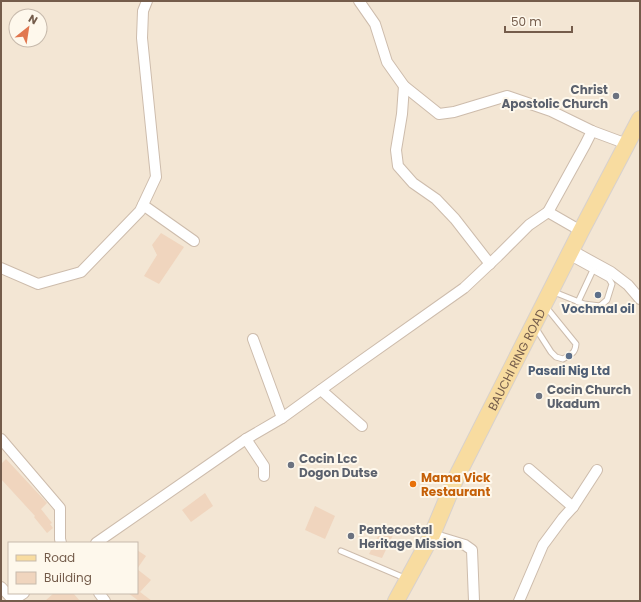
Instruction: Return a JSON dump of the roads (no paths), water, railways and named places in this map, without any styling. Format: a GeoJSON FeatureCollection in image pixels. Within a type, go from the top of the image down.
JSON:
{"type":"FeatureCollection","features":[{"type":"Feature","properties":{"kind":"main road","name":"BAUCHI RING ROAD"},"geometry":{"type":"LineString","coordinates":[[396,601],[432,535],[455,480],[581,231],[640,119]]}},
{"type":"Feature","properties":{"kind":"street"},"geometry":{"type":"LineString","coordinates":[[1,268],[38,284],[81,272],[140,211],[156,177],[142,38],[143,11],[147,1]]}},
{"type":"Feature","properties":{"kind":"street"},"geometry":{"type":"LineString","coordinates":[[359,1],[375,24],[388,62],[404,86],[439,114],[454,112],[507,96],[551,111],[592,131],[627,144]]}},
{"type":"Feature","properties":{"kind":"street"},"geometry":{"type":"LineString","coordinates":[[404,86],[402,114],[396,150],[398,166],[413,183],[436,198],[455,219],[490,264]]}},
{"type":"Feature","properties":{"kind":"street"},"geometry":{"type":"LineString","coordinates":[[97,542],[246,439],[282,418],[464,288],[529,225],[548,212],[592,131]]}},
{"type":"Feature","properties":{"kind":"street"},"geometry":{"type":"LineString","coordinates":[[143,205],[194,241]]}},
{"type":"Feature","properties":{"kind":"street"},"geometry":{"type":"LineString","coordinates":[[548,212],[581,231]]}},
{"type":"Feature","properties":{"kind":"street"},"geometry":{"type":"LineString","coordinates":[[570,253],[611,272],[628,285],[640,299]]}},
{"type":"Feature","properties":{"kind":"street"},"geometry":{"type":"LineString","coordinates":[[253,339],[282,418]]}},
{"type":"Feature","properties":{"kind":"street"},"geometry":{"type":"LineString","coordinates":[[322,390],[362,426]]}},
{"type":"Feature","properties":{"kind":"street"},"geometry":{"type":"LineString","coordinates":[[1,439],[60,508],[61,542]]}},
{"type":"Feature","properties":{"kind":"street"},"geometry":{"type":"LineString","coordinates":[[246,439],[264,466],[264,476]]}},
{"type":"Feature","properties":{"kind":"street"},"geometry":{"type":"LineString","coordinates":[[529,469],[573,507]]}},
{"type":"Feature","properties":{"kind":"street"},"geometry":{"type":"LineString","coordinates":[[518,601],[543,546],[563,518],[573,507],[597,470]]}},
{"type":"Feature","properties":{"kind":"street"},"geometry":{"type":"LineString","coordinates":[[432,535],[465,545],[472,550],[474,601]]}},
{"type":"Feature","properties":{"kind":"street"},"geometry":{"type":"LineString","coordinates":[[1,587],[13,601],[23,594]]}},
{"type":"Feature","properties":{"kind":"lane"},"geometry":{"type":"LineString","coordinates":[[551,290],[584,304],[600,306],[607,300],[612,284],[609,279],[593,270],[570,253]]}},
{"type":"Feature","properties":{"kind":"lane"},"geometry":{"type":"LineString","coordinates":[[578,302],[593,270]]}},
{"type":"Feature","properties":{"kind":"lane"},"geometry":{"type":"LineString","coordinates":[[534,325],[551,352],[556,357],[563,358],[573,353],[575,350],[576,344],[544,305]]}},
{"type":"Feature","properties":{"kind":"lane"},"geometry":{"type":"LineString","coordinates":[[341,551],[408,579]]}},
{"type":"Feature","properties":{"kind":"place","name":"Christ Apostolic Church"},"geometry":{"type":"Point","coordinates":[616,96]}},
{"type":"Feature","properties":{"kind":"place","name":"Vochmal oil"},"geometry":{"type":"Point","coordinates":[598,295]}},
{"type":"Feature","properties":{"kind":"place","name":"Pasali Nig Ltd"},"geometry":{"type":"Point","coordinates":[569,356]}},
{"type":"Feature","properties":{"kind":"place","name":"Cocin Church Ukadum"},"geometry":{"type":"Point","coordinates":[539,396]}},
{"type":"Feature","properties":{"kind":"place","name":"Cocin Lcc Dogon Dutse"},"geometry":{"type":"Point","coordinates":[291,465]}},
{"type":"Feature","properties":{"kind":"place","name":"Mama Vick Restaurant"},"geometry":{"type":"Point","coordinates":[413,484]}},
{"type":"Feature","properties":{"kind":"place","name":"Pentecostal Heritage Mission"},"geometry":{"type":"Point","coordinates":[351,536]}}]}
